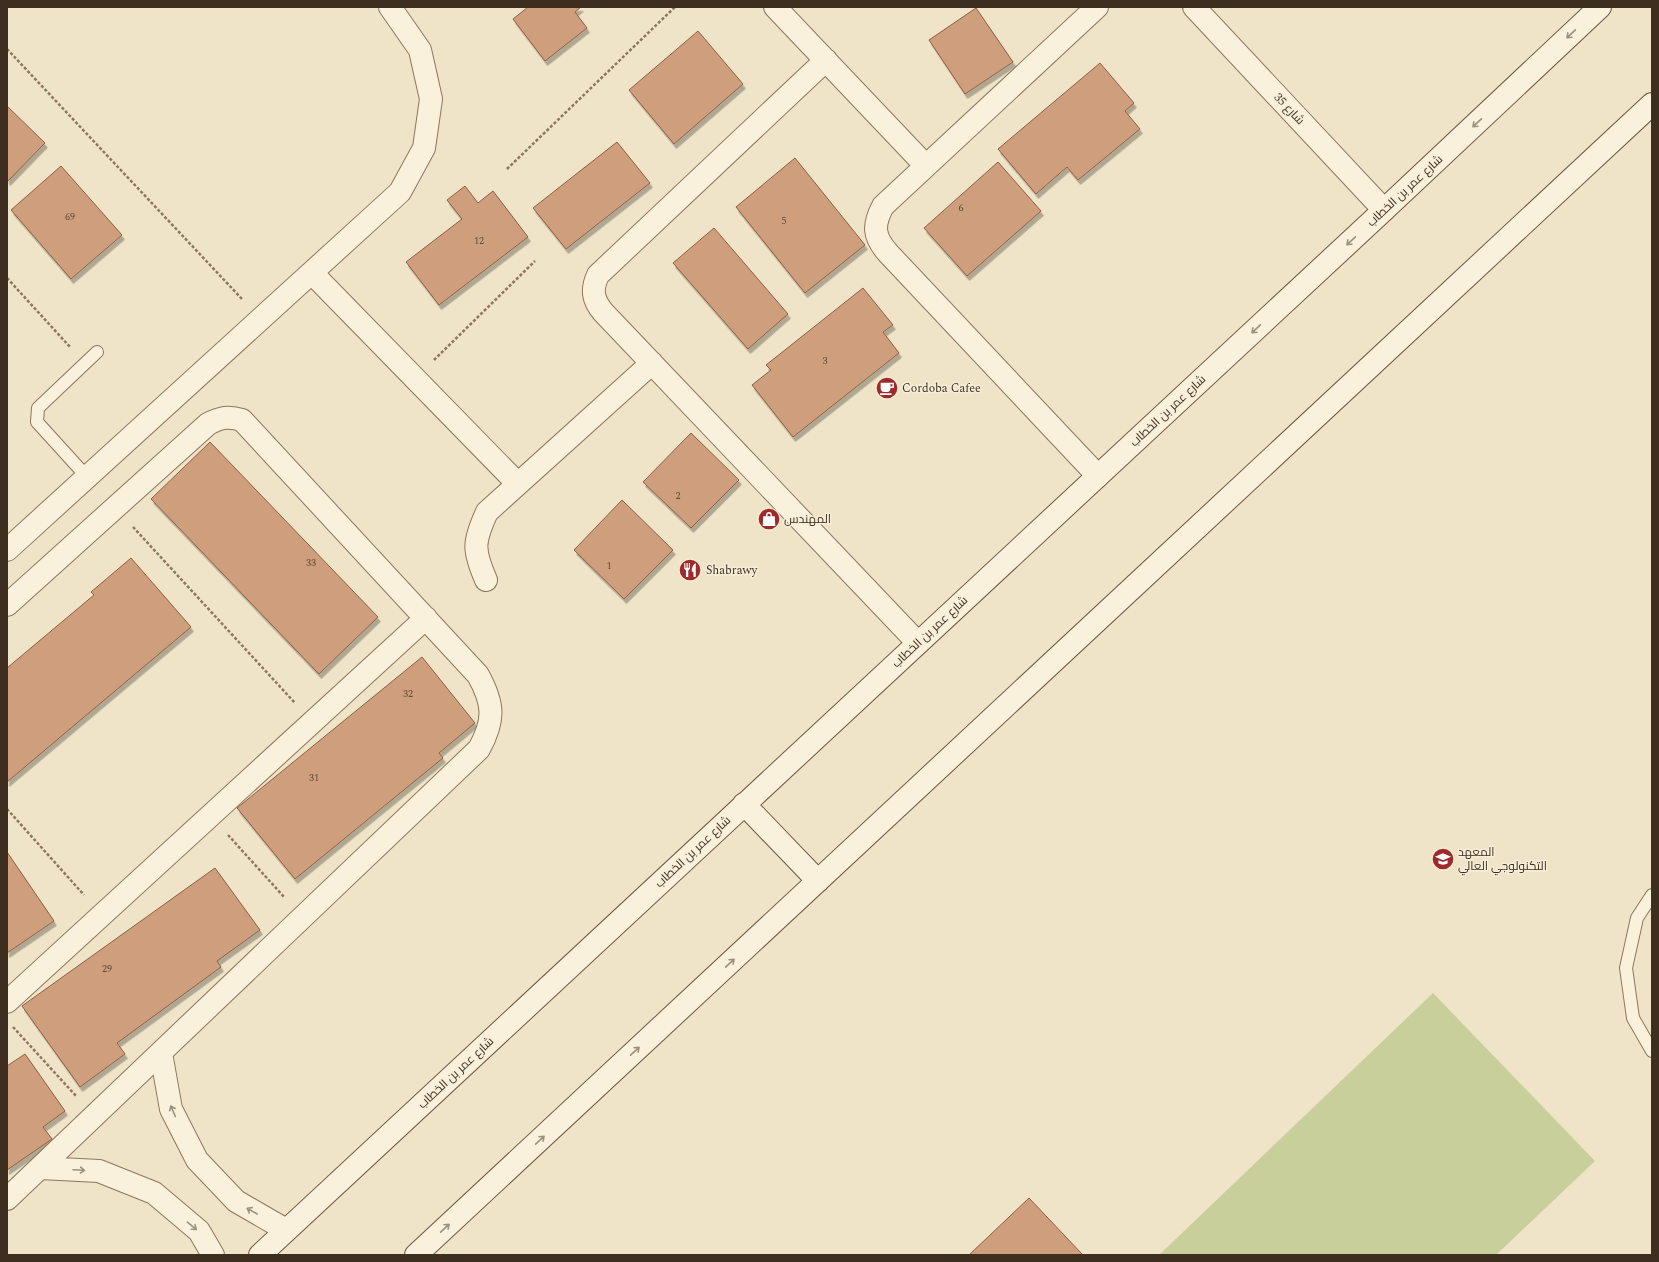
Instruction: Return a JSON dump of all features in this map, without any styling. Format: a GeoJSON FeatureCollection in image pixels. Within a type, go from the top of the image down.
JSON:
{"type":"FeatureCollection","features":[{"type":"Feature","properties":{"kind":"street"},"geometry":{"type":"LineString","coordinates":[[7,550],[400,192],[424,148],[431,99],[420,50],[390,7]]}},
{"type":"Feature","properties":{"kind":"street"},"geometry":{"type":"LineString","coordinates":[[775,7],[926,166]]}},
{"type":"Feature","properties":{"kind":"street"},"geometry":{"type":"LineString","coordinates":[[1097,7],[883,206],[877,217],[876,230],[879,243],[1098,476]]}},
{"type":"Feature","properties":{"kind":"street","name":"شارع 35"},"geometry":{"type":"LineString","coordinates":[[1194,7],[1384,210]]}},
{"type":"Feature","properties":{"kind":"street","name":"شارع عمر بن الخطاب"},"geometry":{"type":"LineString","coordinates":[[260,1255],[1384,210],[1600,7]]}},
{"type":"Feature","properties":{"kind":"street"},"geometry":{"type":"LineString","coordinates":[[826,60],[598,275],[594,284],[593,295],[596,304],[918,643]]}},
{"type":"Feature","properties":{"kind":"street"},"geometry":{"type":"LineString","coordinates":[[416,1255],[1652,104]]}},
{"type":"Feature","properties":{"kind":"street"},"geometry":{"type":"LineString","coordinates":[[312,273],[518,484]]}},
{"type":"Feature","properties":{"kind":"street"},"geometry":{"type":"LineString","coordinates":[[486,580],[477,558],[477,534],[487,512],[652,363]]}},
{"type":"Feature","properties":{"kind":"street"},"geometry":{"type":"LineString","coordinates":[[7,605],[208,424],[219,418],[231,417],[242,420],[478,675],[488,692],[491,712],[488,732],[479,749],[7,1199]]}},
{"type":"Feature","properties":{"kind":"street"},"geometry":{"type":"LineString","coordinates":[[7,1002],[426,618]]}},
{"type":"Feature","properties":{"kind":"street"},"geometry":{"type":"LineString","coordinates":[[744,804],[818,881]]}},
{"type":"Feature","properties":{"kind":"street"},"geometry":{"type":"LineString","coordinates":[[161,1053],[171,1109],[197,1160],[236,1201],[286,1230]]}},
{"type":"Feature","properties":{"kind":"street"},"geometry":{"type":"LineString","coordinates":[[40,1168],[99,1171],[154,1193],[199,1231],[213,1255]]}},
{"type":"Feature","properties":{"kind":"lane"},"geometry":{"type":"LineString","coordinates":[[87,476],[37,422],[38,408],[97,352]]}},
{"type":"Feature","properties":{"kind":"lane"},"geometry":{"type":"LineString","coordinates":[[1652,895],[1637,918],[1626,968],[1633,1018],[1652,1051]]}},
{"type":"Feature","properties":{"kind":"path"},"geometry":{"type":"LineString","coordinates":[[507,169],[675,7]]}},
{"type":"Feature","properties":{"kind":"path"},"geometry":{"type":"LineString","coordinates":[[7,49],[261,319]]}},
{"type":"Feature","properties":{"kind":"path"},"geometry":{"type":"LineString","coordinates":[[414,378],[535,261]]}},
{"type":"Feature","properties":{"kind":"path"},"geometry":{"type":"LineString","coordinates":[[7,278],[85,363]]}},
{"type":"Feature","properties":{"kind":"path"},"geometry":{"type":"LineString","coordinates":[[115,507],[313,722]]}},
{"type":"Feature","properties":{"kind":"path"},"geometry":{"type":"LineString","coordinates":[[7,809],[102,915]]}},
{"type":"Feature","properties":{"kind":"path"},"geometry":{"type":"LineString","coordinates":[[210,816],[302,917]]}},
{"type":"Feature","properties":{"kind":"path"},"geometry":{"type":"LineString","coordinates":[[12,1026],[95,1116]]}},
{"type":"Feature","properties":{"kind":"green space"},"geometry":{"type":"Polygon","coordinates":[[[1433,993],[1595,1161],[1496,1255],[1159,1255],[1433,993]]]}},
{"type":"Feature","properties":{"kind":"building"},"geometry":{"type":"Polygon","coordinates":[[[528,7],[581,7],[575,12],[587,28],[545,61],[513,19],[528,7]]]}},
{"type":"Feature","properties":{"kind":"building"},"geometry":{"type":"Polygon","coordinates":[[[976,8],[1013,62],[965,94],[929,40],[976,8]]]}},
{"type":"Feature","properties":{"kind":"building"},"geometry":{"type":"Polygon","coordinates":[[[698,31],[743,84],[674,144],[629,90],[698,31]]]}},
{"type":"Feature","properties":{"kind":"building"},"geometry":{"type":"Polygon","coordinates":[[[1100,63],[1134,103],[1125,111],[1140,129],[1078,180],[1067,167],[1036,194],[998,149],[1100,63]]]}},
{"type":"Feature","properties":{"kind":"building"},"geometry":{"type":"Polygon","coordinates":[[[7,106],[45,143],[8,181],[7,180],[7,106]]]}},
{"type":"Feature","properties":{"kind":"building"},"geometry":{"type":"Polygon","coordinates":[[[617,142],[650,183],[566,249],[533,208],[617,142]]]}},
{"type":"Feature","properties":{"kind":"building"},"geometry":{"type":"Polygon","coordinates":[[[795,158],[865,245],[805,293],[736,207],[795,158]]]}},
{"type":"Feature","properties":{"kind":"building"},"geometry":{"type":"Polygon","coordinates":[[[998,162],[1041,211],[967,276],[924,228],[998,162]]]}},
{"type":"Feature","properties":{"kind":"building"},"geometry":{"type":"Polygon","coordinates":[[[61,166],[122,235],[71,279],[11,210],[61,166]]]}},
{"type":"Feature","properties":{"kind":"building"},"geometry":{"type":"Polygon","coordinates":[[[465,186],[478,203],[493,191],[528,237],[439,305],[406,262],[462,219],[447,200],[465,186]]]}},
{"type":"Feature","properties":{"kind":"building"},"geometry":{"type":"Polygon","coordinates":[[[714,228],[788,314],[748,349],[673,263],[714,228]]]}},
{"type":"Feature","properties":{"kind":"building"},"geometry":{"type":"Polygon","coordinates":[[[863,288],[893,325],[883,332],[899,353],[793,437],[752,385],[771,370],[766,365],[863,288]]]}},
{"type":"Feature","properties":{"kind":"building"},"geometry":{"type":"Polygon","coordinates":[[[691,433],[739,480],[691,528],[643,482],[691,433]]]}},
{"type":"Feature","properties":{"kind":"building"},"geometry":{"type":"Polygon","coordinates":[[[210,442],[378,617],[319,674],[151,499],[210,442]]]}},
{"type":"Feature","properties":{"kind":"building"},"geometry":{"type":"Polygon","coordinates":[[[622,500],[673,550],[624,599],[574,550],[622,500]]]}},
{"type":"Feature","properties":{"kind":"building"},"geometry":{"type":"Polygon","coordinates":[[[131,558],[191,627],[7,782],[7,668],[94,595],[91,592],[131,558]]]}},
{"type":"Feature","properties":{"kind":"building"},"geometry":{"type":"Polygon","coordinates":[[[422,657],[475,723],[439,753],[443,758],[295,879],[237,808],[422,657]]]}},
{"type":"Feature","properties":{"kind":"building"},"geometry":{"type":"Polygon","coordinates":[[[7,852],[54,921],[7,953],[7,852]]]}},
{"type":"Feature","properties":{"kind":"building"},"geometry":{"type":"Polygon","coordinates":[[[215,868],[260,930],[217,961],[221,967],[117,1043],[125,1054],[80,1087],[22,1006],[215,868]]]}},
{"type":"Feature","properties":{"kind":"building"},"geometry":{"type":"Polygon","coordinates":[[[25,1054],[65,1111],[43,1127],[52,1139],[7,1170],[7,1066],[25,1054]]]}},
{"type":"Feature","properties":{"kind":"building"},"geometry":{"type":"Polygon","coordinates":[[[1029,1198],[1083,1255],[969,1255],[1029,1198]]]}},
{"type":"Feature","properties":{"kind":"place","name":"Cordoba Cafee"},"geometry":{"type":"Point","coordinates":[887,388]}},
{"type":"Feature","properties":{"kind":"place","name":"المهندس"},"geometry":{"type":"Point","coordinates":[769,519]}},
{"type":"Feature","properties":{"kind":"place","name":"Shabrawy"},"geometry":{"type":"Point","coordinates":[690,570]}},
{"type":"Feature","properties":{"kind":"place","name":"المعهد التكنولوجي العالي"},"geometry":{"type":"Point","coordinates":[1443,859]}}]}
